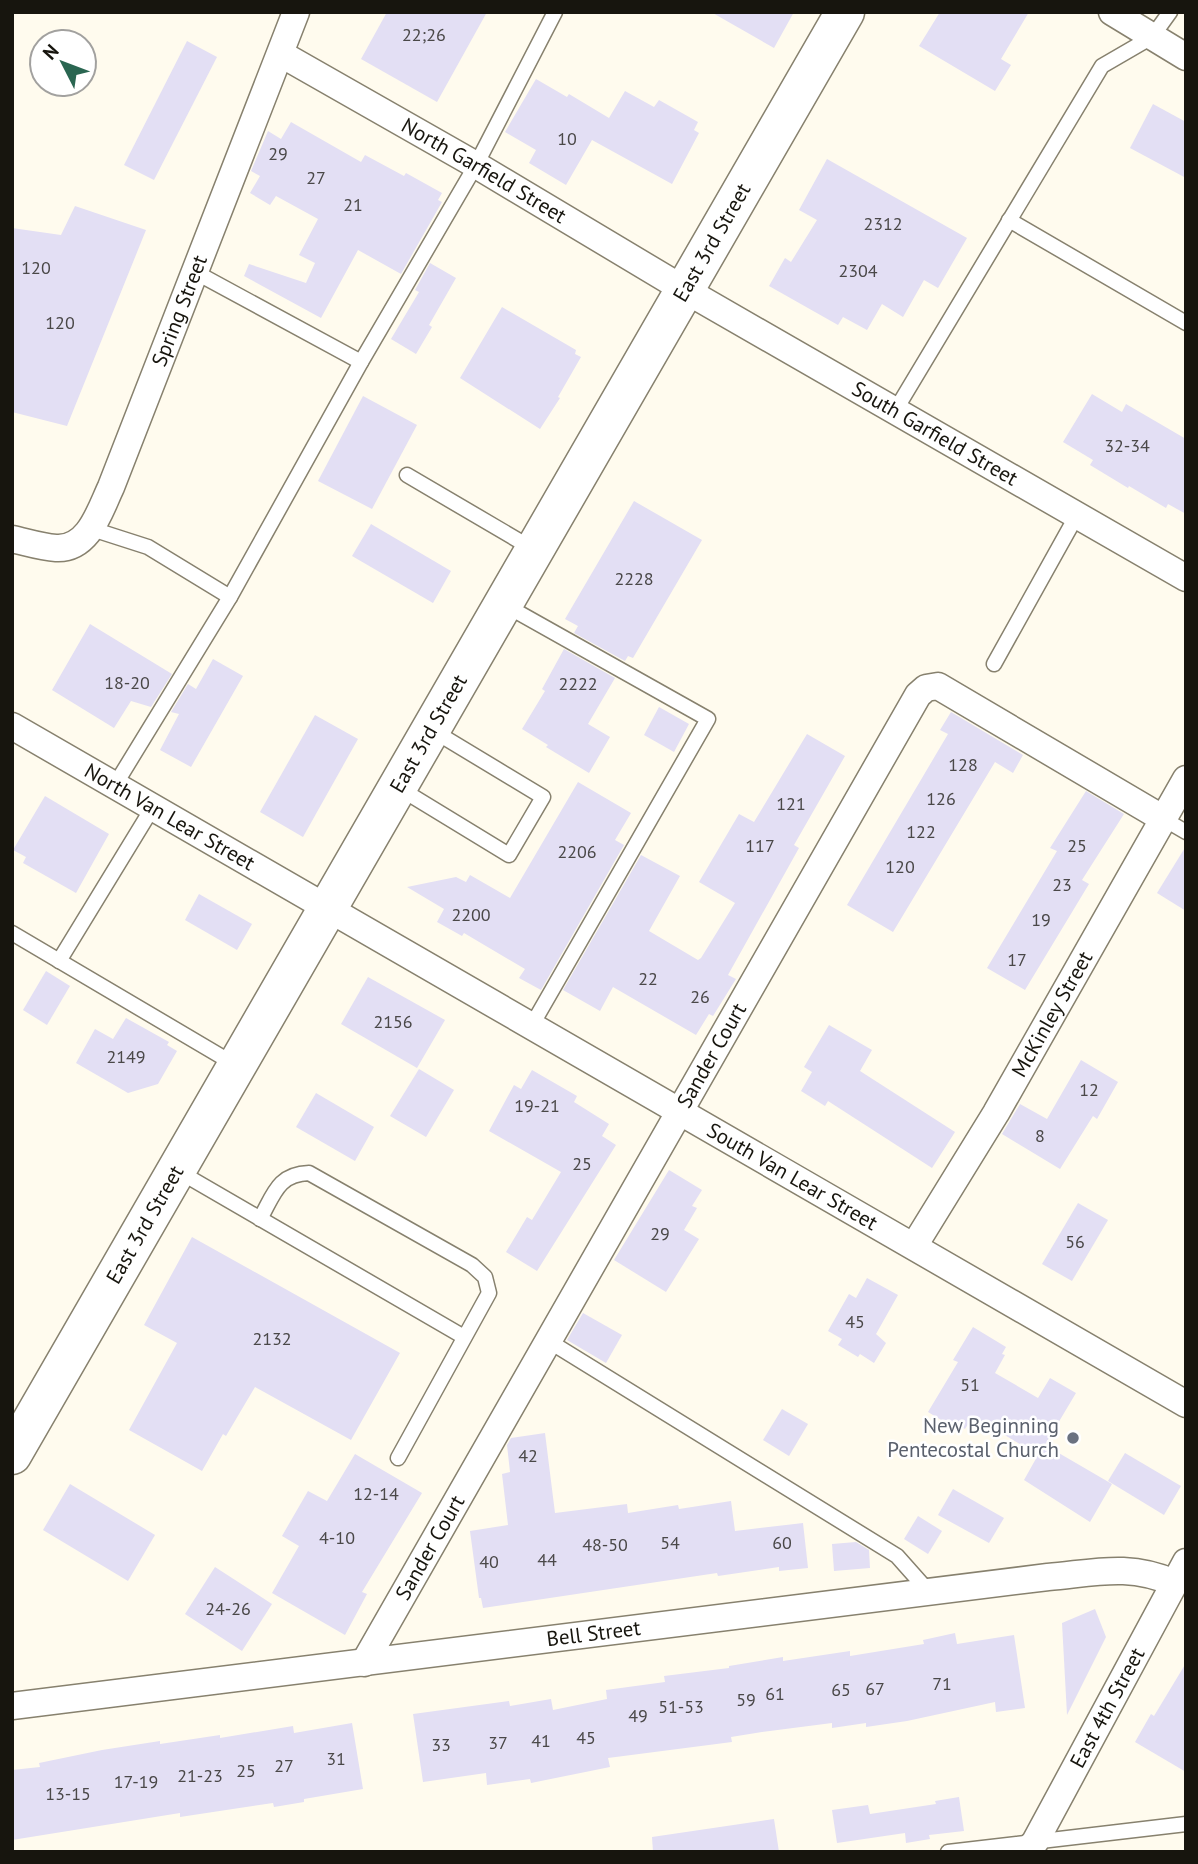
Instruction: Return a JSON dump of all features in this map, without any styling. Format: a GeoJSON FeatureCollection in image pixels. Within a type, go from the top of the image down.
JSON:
{"type":"FeatureCollection","features":[{"type":"Feature","properties":{"kind":"main road","name":"East 3rd Street"},"geometry":{"type":"LineString","coordinates":[[12,1455],[845,12]]}},
{"type":"Feature","properties":{"kind":"street","name":"Spring Street"},"geometry":{"type":"LineString","coordinates":[[92,530],[296,12]]}},
{"type":"Feature","properties":{"kind":"street"},"geometry":{"type":"LineString","coordinates":[[1112,12],[1186,57]]}},
{"type":"Feature","properties":{"kind":"street","name":"North Garfield Street"},"geometry":{"type":"LineString","coordinates":[[281,54],[476,165],[685,290]]}},
{"type":"Feature","properties":{"kind":"street","name":"South Garfield Street"},"geometry":{"type":"LineString","coordinates":[[685,290],[1186,578]]}},
{"type":"Feature","properties":{"kind":"street"},"geometry":{"type":"LineString","coordinates":[[12,539],[58,548],[76,543],[92,530]]}},
{"type":"Feature","properties":{"kind":"street","name":"Sander Court"},"geometry":{"type":"LineString","coordinates":[[364,1663],[678,1110],[918,695],[926,688],[938,687],[1162,818]]}},
{"type":"Feature","properties":{"kind":"street","name":"North Van Lear Street"},"geometry":{"type":"LineString","coordinates":[[12,726],[328,907]]}},
{"type":"Feature","properties":{"kind":"street","name":"McKinley Street"},"geometry":{"type":"LineString","coordinates":[[914,1246],[996,1113],[1186,779]]}},
{"type":"Feature","properties":{"kind":"street","name":"South Van Lear Street"},"geometry":{"type":"LineString","coordinates":[[328,907],[1186,1404]]}},
{"type":"Feature","properties":{"kind":"street","name":"Bell Street"},"geometry":{"type":"LineString","coordinates":[[12,1706],[929,1592],[1129,1570],[1152,1574],[1180,1573]]}},
{"type":"Feature","properties":{"kind":"street","name":"East 4th Street"},"geometry":{"type":"LineString","coordinates":[[1030,1847],[1180,1573]]}},
{"type":"Feature","properties":{"kind":"lane"},"geometry":{"type":"LineString","coordinates":[[115,785],[230,597],[361,362],[476,165],[555,12]]}},
{"type":"Feature","properties":{"kind":"lane"},"geometry":{"type":"LineString","coordinates":[[895,411],[1102,66],[1152,37],[1170,12]]}},
{"type":"Feature","properties":{"kind":"lane"},"geometry":{"type":"LineString","coordinates":[[1009,220],[1186,323]]}},
{"type":"Feature","properties":{"kind":"lane"},"geometry":{"type":"LineString","coordinates":[[195,272],[361,362]]}},
{"type":"Feature","properties":{"kind":"lane"},"geometry":{"type":"LineString","coordinates":[[407,475],[534,549]]}},
{"type":"Feature","properties":{"kind":"lane"},"geometry":{"type":"LineString","coordinates":[[994,664],[1077,515]]}},
{"type":"Feature","properties":{"kind":"lane"},"geometry":{"type":"LineString","coordinates":[[92,530],[148,547],[230,597]]}},
{"type":"Feature","properties":{"kind":"lane"},"geometry":{"type":"LineString","coordinates":[[503,604],[708,719],[531,1025]]}},
{"type":"Feature","properties":{"kind":"lane"},"geometry":{"type":"LineString","coordinates":[[397,788],[509,855],[543,797],[431,730]]}},
{"type":"Feature","properties":{"kind":"lane"},"geometry":{"type":"LineString","coordinates":[[59,961],[153,807]]}},
{"type":"Feature","properties":{"kind":"lane"},"geometry":{"type":"LineString","coordinates":[[1162,818],[1186,832]]}},
{"type":"Feature","properties":{"kind":"lane"},"geometry":{"type":"LineString","coordinates":[[12,933],[237,1066]]}},
{"type":"Feature","properties":{"kind":"lane"},"geometry":{"type":"LineString","coordinates":[[177,1171],[464,1337]]}},
{"type":"Feature","properties":{"kind":"lane"},"geometry":{"type":"LineString","coordinates":[[260,1219],[281,1181],[294,1173],[309,1173],[472,1265],[485,1277],[489,1293],[398,1458]]}},
{"type":"Feature","properties":{"kind":"lane"},"geometry":{"type":"LineString","coordinates":[[547,1340],[897,1556],[929,1592]]}},
{"type":"Feature","properties":{"kind":"lane"},"geometry":{"type":"LineString","coordinates":[[948,1852],[1030,1847],[1186,1824]]}},
{"type":"Feature","properties":{"kind":"building"},"geometry":{"type":"Polygon","coordinates":[[[387,12],[487,12],[437,102],[361,59],[387,12]]]}},
{"type":"Feature","properties":{"kind":"building"},"geometry":{"type":"Polygon","coordinates":[[[711,12],[794,12],[774,48],[711,12]]]}},
{"type":"Feature","properties":{"kind":"building"},"geometry":{"type":"Polygon","coordinates":[[[940,12],[1029,12],[1001,59],[1011,65],[995,91],[919,46],[940,12]]]}},
{"type":"Feature","properties":{"kind":"building"},"geometry":{"type":"Polygon","coordinates":[[[187,41],[217,57],[154,180],[124,165],[187,41]]]}},
{"type":"Feature","properties":{"kind":"building"},"geometry":{"type":"Polygon","coordinates":[[[536,79],[567,97],[569,94],[609,118],[625,91],[654,107],[659,100],[698,122],[694,130],[699,133],[672,184],[592,140],[566,185],[529,163],[536,150],[505,132],[536,79]]]}},
{"type":"Feature","properties":{"kind":"building"},"geometry":{"type":"Polygon","coordinates":[[[1153,104],[1186,122],[1186,178],[1130,148],[1153,104]]]}},
{"type":"Feature","properties":{"kind":"building"},"geometry":{"type":"Polygon","coordinates":[[[291,122],[361,162],[365,155],[442,193],[438,200],[442,202],[401,274],[358,250],[321,318],[244,276],[249,264],[306,283],[315,263],[299,255],[318,219],[276,196],[270,205],[250,193],[260,176],[251,171],[268,131],[281,139],[291,122]]]}},
{"type":"Feature","properties":{"kind":"building"},"geometry":{"type":"Polygon","coordinates":[[[827,159],[967,238],[938,288],[924,280],[903,317],[882,304],[867,330],[843,317],[838,325],[769,286],[785,258],[791,262],[817,220],[799,210],[827,159]]]}},
{"type":"Feature","properties":{"kind":"building"},"geometry":{"type":"Polygon","coordinates":[[[75,206],[146,230],[67,426],[12,412],[12,228],[61,235],[75,206]]]}},
{"type":"Feature","properties":{"kind":"building"},"geometry":{"type":"Polygon","coordinates":[[[430,263],[456,278],[416,354],[391,339],[419,292],[415,290],[430,263]]]}},
{"type":"Feature","properties":{"kind":"building"},"geometry":{"type":"Polygon","coordinates":[[[502,307],[576,350],[575,354],[581,357],[540,429],[460,378],[502,307]]]}},
{"type":"Feature","properties":{"kind":"building"},"geometry":{"type":"Polygon","coordinates":[[[1092,394],[1122,412],[1126,404],[1186,439],[1186,514],[1168,504],[1166,508],[1129,486],[1128,488],[1090,465],[1093,460],[1063,442],[1092,394]]]}},
{"type":"Feature","properties":{"kind":"building"},"geometry":{"type":"Polygon","coordinates":[[[363,396],[417,425],[372,509],[318,481],[363,396]]]}},
{"type":"Feature","properties":{"kind":"building"},"geometry":{"type":"Polygon","coordinates":[[[634,501],[702,540],[633,658],[628,656],[625,661],[574,633],[578,626],[565,619],[634,501]]]}},
{"type":"Feature","properties":{"kind":"building"},"geometry":{"type":"Polygon","coordinates":[[[371,524],[451,571],[433,603],[352,556],[371,524]]]}},
{"type":"Feature","properties":{"kind":"building"},"geometry":{"type":"Polygon","coordinates":[[[90,624],[172,674],[151,707],[131,701],[114,728],[52,690],[90,624]]]}},
{"type":"Feature","properties":{"kind":"building"},"geometry":{"type":"Polygon","coordinates":[[[564,649],[615,678],[588,724],[610,737],[589,773],[522,729],[545,691],[542,689],[564,649]]]}},
{"type":"Feature","properties":{"kind":"building"},"geometry":{"type":"Polygon","coordinates":[[[213,659],[243,676],[191,767],[160,750],[179,714],[171,712],[188,684],[196,689],[213,659]]]}},
{"type":"Feature","properties":{"kind":"building"},"geometry":{"type":"Polygon","coordinates":[[[659,707],[689,724],[674,752],[644,735],[659,707]]]}},
{"type":"Feature","properties":{"kind":"building"},"geometry":{"type":"Polygon","coordinates":[[[951,712],[1023,755],[1013,773],[995,762],[893,932],[847,905],[948,734],[940,730],[951,712]]]}},
{"type":"Feature","properties":{"kind":"building"},"geometry":{"type":"Polygon","coordinates":[[[315,715],[358,739],[303,837],[260,812],[315,715]]]}},
{"type":"Feature","properties":{"kind":"building"},"geometry":{"type":"Polygon","coordinates":[[[807,734],[845,756],[794,845],[799,848],[728,975],[736,979],[713,1016],[709,1014],[696,1035],[613,987],[600,1011],[563,990],[641,855],[680,876],[649,931],[698,960],[701,958],[735,903],[699,882],[739,814],[754,822],[807,734]]]}},
{"type":"Feature","properties":{"kind":"building"},"geometry":{"type":"Polygon","coordinates":[[[578,782],[631,813],[615,840],[624,845],[541,990],[519,978],[525,969],[464,933],[462,936],[437,922],[444,909],[407,887],[456,877],[466,882],[470,875],[510,898],[578,782]]]}},
{"type":"Feature","properties":{"kind":"building"},"geometry":{"type":"Polygon","coordinates":[[[1086,791],[1124,814],[1082,880],[1089,884],[1025,990],[987,968],[1057,851],[1050,848],[1086,791]]]}},
{"type":"Feature","properties":{"kind":"building"},"geometry":{"type":"Polygon","coordinates":[[[45,796],[109,834],[76,893],[23,863],[26,857],[13,850],[45,796]]]}},
{"type":"Feature","properties":{"kind":"building"},"geometry":{"type":"Polygon","coordinates":[[[1186,846],[1186,911],[1157,893],[1186,846]]]}},
{"type":"Feature","properties":{"kind":"building"},"geometry":{"type":"Polygon","coordinates":[[[199,894],[252,924],[237,950],[185,920],[199,894]]]}},
{"type":"Feature","properties":{"kind":"building"},"geometry":{"type":"Polygon","coordinates":[[[46,971],[70,986],[47,1025],[23,1010],[46,971]]]}},
{"type":"Feature","properties":{"kind":"building"},"geometry":{"type":"Polygon","coordinates":[[[368,977],[445,1020],[417,1068],[341,1024],[368,977]]]}},
{"type":"Feature","properties":{"kind":"building"},"geometry":{"type":"Polygon","coordinates":[[[126,1018],[169,1042],[167,1045],[177,1051],[158,1084],[128,1093],[76,1063],[95,1029],[113,1039],[126,1018]]]}},
{"type":"Feature","properties":{"kind":"building"},"geometry":{"type":"Polygon","coordinates":[[[829,1025],[872,1050],[860,1071],[955,1132],[932,1168],[828,1101],[825,1106],[801,1091],[812,1072],[804,1067],[829,1025]]]}},
{"type":"Feature","properties":{"kind":"building"},"geometry":{"type":"Polygon","coordinates":[[[1081,1060],[1118,1082],[1097,1119],[1093,1116],[1060,1169],[1002,1134],[1020,1104],[1047,1119],[1081,1060]]]}},
{"type":"Feature","properties":{"kind":"building"},"geometry":{"type":"Polygon","coordinates":[[[419,1069],[454,1090],[426,1137],[390,1116],[419,1069]]]}},
{"type":"Feature","properties":{"kind":"building"},"geometry":{"type":"Polygon","coordinates":[[[532,1070],[577,1096],[574,1102],[609,1124],[602,1136],[616,1145],[537,1271],[506,1252],[527,1217],[532,1220],[561,1172],[489,1131],[514,1085],[521,1089],[532,1070]]]}},
{"type":"Feature","properties":{"kind":"building"},"geometry":{"type":"Polygon","coordinates":[[[316,1093],[374,1127],[355,1161],[296,1127],[316,1093]]]}},
{"type":"Feature","properties":{"kind":"building"},"geometry":{"type":"Polygon","coordinates":[[[669,1170],[702,1190],[692,1206],[697,1208],[684,1230],[699,1239],[666,1292],[614,1260],[669,1170]]]}},
{"type":"Feature","properties":{"kind":"building"},"geometry":{"type":"Polygon","coordinates":[[[1078,1203],[1108,1220],[1072,1281],[1042,1264],[1078,1203]]]}},
{"type":"Feature","properties":{"kind":"building"},"geometry":{"type":"Polygon","coordinates":[[[192,1237],[400,1353],[351,1440],[255,1387],[202,1471],[129,1430],[177,1343],[144,1325],[192,1237]]]}},
{"type":"Feature","properties":{"kind":"building"},"geometry":{"type":"Polygon","coordinates":[[[867,1278],[898,1295],[876,1334],[886,1343],[874,1363],[838,1345],[842,1339],[828,1331],[849,1294],[856,1298],[867,1278]]]}},
{"type":"Feature","properties":{"kind":"building"},"geometry":{"type":"Polygon","coordinates":[[[583,1313],[622,1335],[606,1363],[567,1340],[583,1313]]]}},
{"type":"Feature","properties":{"kind":"building"},"geometry":{"type":"Polygon","coordinates":[[[973,1327],[1006,1347],[1002,1354],[1005,1355],[995,1373],[1038,1398],[1050,1378],[1076,1393],[1045,1445],[1112,1484],[1090,1522],[1024,1480],[1038,1455],[973,1416],[965,1429],[958,1425],[956,1429],[928,1412],[958,1362],[953,1360],[973,1327]]]}},
{"type":"Feature","properties":{"kind":"building"},"geometry":{"type":"Polygon","coordinates":[[[782,1409],[808,1424],[789,1456],[763,1440],[782,1409]]]}},
{"type":"Feature","properties":{"kind":"building"},"geometry":{"type":"Polygon","coordinates":[[[545,1433],[555,1513],[627,1504],[628,1513],[678,1505],[679,1509],[731,1501],[735,1531],[803,1523],[808,1568],[779,1571],[779,1567],[718,1576],[717,1573],[483,1608],[479,1598],[470,1531],[508,1525],[502,1474],[510,1472],[507,1445],[511,1438],[545,1433]]]}},
{"type":"Feature","properties":{"kind":"building"},"geometry":{"type":"Polygon","coordinates":[[[1125,1453],[1181,1486],[1164,1515],[1108,1481],[1125,1453]]]}},
{"type":"Feature","properties":{"kind":"building"},"geometry":{"type":"Polygon","coordinates":[[[355,1454],[422,1493],[362,1592],[367,1594],[345,1635],[272,1593],[299,1546],[282,1536],[308,1491],[327,1501],[355,1454]]]}},
{"type":"Feature","properties":{"kind":"building"},"geometry":{"type":"Polygon","coordinates":[[[70,1484],[155,1535],[128,1581],[43,1530],[70,1484]]]}},
{"type":"Feature","properties":{"kind":"building"},"geometry":{"type":"Polygon","coordinates":[[[953,1489],[1004,1518],[989,1543],[938,1515],[953,1489]]]}},
{"type":"Feature","properties":{"kind":"building"},"geometry":{"type":"Polygon","coordinates":[[[918,1516],[942,1531],[928,1554],[904,1539],[918,1516]]]}},
{"type":"Feature","properties":{"kind":"building"},"geometry":{"type":"Polygon","coordinates":[[[856,1542],[869,1550],[870,1568],[834,1571],[832,1544],[856,1542]]]}},
{"type":"Feature","properties":{"kind":"building"},"geometry":{"type":"Polygon","coordinates":[[[215,1567],[272,1604],[242,1651],[185,1614],[215,1567]]]}},
{"type":"Feature","properties":{"kind":"building"},"geometry":{"type":"Polygon","coordinates":[[[1095,1609],[1106,1637],[1067,1715],[1062,1623],[1095,1609]]]}},
{"type":"Feature","properties":{"kind":"building"},"geometry":{"type":"Polygon","coordinates":[[[955,1633],[957,1644],[1014,1635],[1025,1708],[996,1712],[995,1702],[866,1727],[866,1723],[832,1728],[832,1723],[762,1732],[731,1737],[732,1742],[608,1758],[610,1767],[531,1783],[530,1779],[487,1785],[486,1773],[423,1782],[413,1714],[509,1701],[510,1706],[551,1699],[553,1710],[607,1699],[606,1690],[665,1682],[664,1676],[729,1668],[783,1657],[783,1661],[850,1651],[850,1656],[924,1644],[923,1640],[955,1633]]]}},
{"type":"Feature","properties":{"kind":"building"},"geometry":{"type":"Polygon","coordinates":[[[1186,1663],[1186,1772],[1135,1742],[1186,1663]]]}},
{"type":"Feature","properties":{"kind":"building"},"geometry":{"type":"Polygon","coordinates":[[[352,1723],[363,1789],[274,1807],[273,1803],[180,1817],[180,1813],[12,1840],[12,1770],[40,1767],[39,1763],[160,1741],[160,1744],[220,1735],[220,1738],[293,1726],[294,1733],[352,1723]]]}},
{"type":"Feature","properties":{"kind":"building"},"geometry":{"type":"Polygon","coordinates":[[[959,1797],[964,1831],[929,1835],[930,1839],[906,1843],[905,1833],[837,1843],[832,1810],[868,1805],[870,1814],[936,1804],[935,1801],[959,1797]]]}},
{"type":"Feature","properties":{"kind":"building"},"geometry":{"type":"Polygon","coordinates":[[[774,1819],[779,1852],[653,1852],[652,1837],[774,1819]]]}},
{"type":"Feature","properties":{"kind":"place","name":"New Beginning Pentecostal Church"},"geometry":{"type":"Point","coordinates":[1073,1438]}}]}
